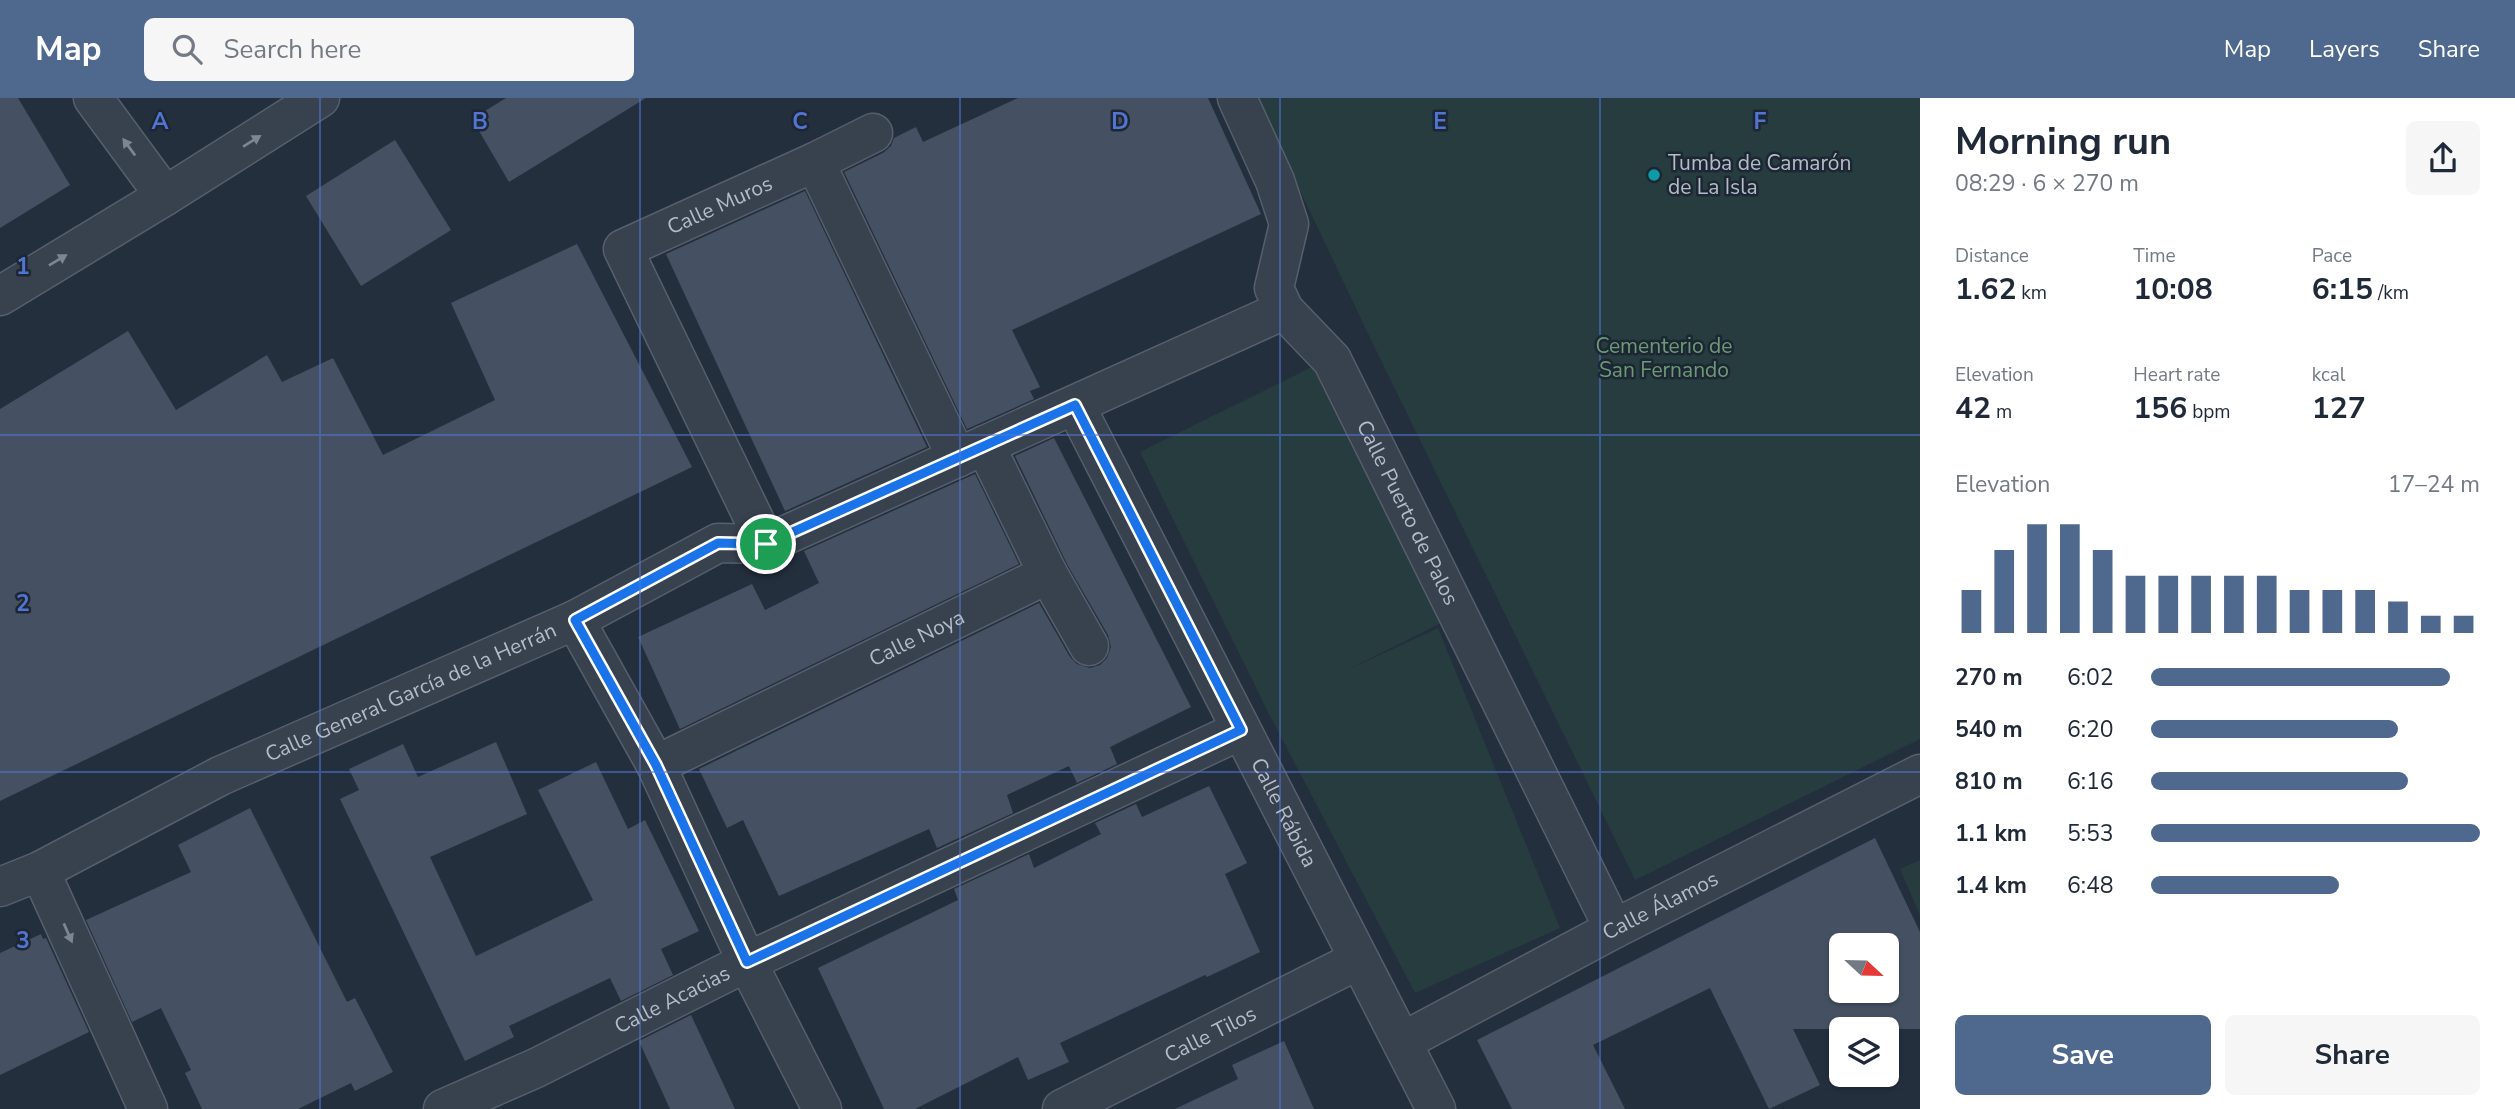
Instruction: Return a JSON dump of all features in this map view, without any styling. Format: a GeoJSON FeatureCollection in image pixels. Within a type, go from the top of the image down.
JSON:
{"type":"FeatureCollection","features":[{"type":"Feature","properties":{"kind":"street"},"geometry":{"type":"LineString","coordinates":[[93,98],[165,196]]}},
{"type":"Feature","properties":{"kind":"street"},"geometry":{"type":"LineString","coordinates":[[0,296],[320,98]]}},
{"type":"Feature","properties":{"kind":"street"},"geometry":{"type":"LineString","coordinates":[[1237,98],[1275,181],[1289,224],[1274,288],[1284,310]]}},
{"type":"Feature","properties":{"kind":"street"},"geometry":{"type":"LineString","coordinates":[[873,132],[815,162],[971,452],[1048,574],[1089,646]]}},
{"type":"Feature","properties":{"kind":"street","name":"Calle Muros"},"geometry":{"type":"LineString","coordinates":[[766,544],[623,249],[815,162]]}},
{"type":"Feature","properties":{"kind":"street","name":"Calle General García de la Herrán"},"geometry":{"type":"LineString","coordinates":[[0,887],[40,871],[220,776],[575,620],[718,543],[766,544],[1284,310]]}},
{"type":"Feature","properties":{"kind":"street","name":"Calle Puerto de Palos"},"geometry":{"type":"LineString","coordinates":[[1284,310],[1332,360],[1614,929]]}},
{"type":"Feature","properties":{"kind":"street","name":"Calle Rábida"},"geometry":{"type":"LineString","coordinates":[[1075,405],[1436,1109]]}},
{"type":"Feature","properties":{"kind":"street","name":"Calle Noya"},"geometry":{"type":"LineString","coordinates":[[656,765],[1048,574]]}},
{"type":"Feature","properties":{"kind":"street"},"geometry":{"type":"LineString","coordinates":[[575,620],[656,765],[747,962],[822,1109]]}},
{"type":"Feature","properties":{"kind":"street","name":"Calle Acacias"},"geometry":{"type":"LineString","coordinates":[[443,1109],[536,1068],[747,962],[1241,730]]}},
{"type":"Feature","properties":{"kind":"street","name":"Calle Álamos"},"geometry":{"type":"LineString","coordinates":[[1402,1042],[1614,929],[1920,774]]}},
{"type":"Feature","properties":{"kind":"street"},"geometry":{"type":"LineString","coordinates":[[40,871],[148,1109]]}},
{"type":"Feature","properties":{"kind":"street","name":"Calle Tilos"},"geometry":{"type":"LineString","coordinates":[[1062,1109],[1358,960]]}},
{"type":"Feature","properties":{"kind":"green space","name":"Cementerio de San Fernando"},"geometry":{"type":"Polygon","coordinates":[[[1256,98],[1920,98],[1920,739],[1635,880],[1256,98]]]}},
{"type":"Feature","properties":{"kind":"green space"},"geometry":{"type":"Polygon","coordinates":[[[1318,364],[1445,621],[1345,671],[1438,628],[1560,928],[1415,993],[1267,710],[1140,452],[1318,364]]]}},
{"type":"Feature","properties":{"kind":"green space"},"geometry":{"type":"Polygon","coordinates":[[[1920,860],[1920,915],[1900,869],[1920,860]]]}},
{"type":"Feature","properties":{"kind":"building"},"geometry":{"type":"Polygon","coordinates":[[[0,98],[18,98],[70,185],[0,228],[0,98]]]}},
{"type":"Feature","properties":{"kind":"building"},"geometry":{"type":"Polygon","coordinates":[[[506,98],[646,98],[509,182],[472,119],[506,98]]]}},
{"type":"Feature","properties":{"kind":"building"},"geometry":{"type":"Polygon","coordinates":[[[1018,98],[1208,98],[1261,214],[1012,330],[1040,387],[1030,391],[1034,399],[967,429],[844,172],[883,153],[891,146],[894,138],[916,127],[923,142],[1018,98]]]}},
{"type":"Feature","properties":{"kind":"building"},"geometry":{"type":"Polygon","coordinates":[[[395,140],[451,230],[361,286],[306,196],[395,140]]]}},
{"type":"Feature","properties":{"kind":"building"},"geometry":{"type":"Polygon","coordinates":[[[805,191],[927,447],[785,511],[666,254],[805,191]]]}},
{"type":"Feature","properties":{"kind":"building"},"geometry":{"type":"Polygon","coordinates":[[[577,244],[692,467],[0,801],[0,409],[128,331],[176,410],[267,355],[282,382],[333,358],[383,455],[495,400],[451,303],[577,244]]]}},
{"type":"Feature","properties":{"kind":"building"},"geometry":{"type":"Polygon","coordinates":[[[1054,438],[1191,707],[1110,747],[1117,764],[1077,783],[1069,766],[1007,795],[1013,813],[937,848],[929,829],[779,896],[743,820],[727,828],[699,769],[1039,603],[1070,657],[1077,664],[1090,668],[1100,665],[1107,658],[1111,647],[1108,635],[1067,564],[1015,456],[1054,438]]]}},
{"type":"Feature","properties":{"kind":"building"},"geometry":{"type":"Polygon","coordinates":[[[975,474],[1019,564],[680,729],[638,637],[752,584],[765,610],[819,583],[804,551],[975,474]]]}},
{"type":"Feature","properties":{"kind":"building"},"geometry":{"type":"Polygon","coordinates":[[[496,742],[527,814],[430,857],[476,956],[593,900],[538,790],[596,762],[628,829],[645,820],[699,931],[661,949],[673,975],[621,1001],[610,978],[509,1026],[514,1037],[465,1061],[340,799],[359,790],[349,769],[403,744],[418,777],[496,742]]]}},
{"type":"Feature","properties":{"kind":"building"},"geometry":{"type":"Polygon","coordinates":[[[1209,786],[1247,863],[1225,874],[1260,952],[1060,1043],[1069,1062],[1028,1080],[1018,1057],[915,1109],[884,1109],[818,968],[958,900],[954,889],[1029,854],[1034,868],[1101,834],[1095,823],[1136,804],[1142,817],[1209,786]]]}},
{"type":"Feature","properties":{"kind":"building"},"geometry":{"type":"Polygon","coordinates":[[[250,808],[347,1002],[355,998],[393,1072],[355,1091],[351,1083],[298,1109],[202,1109],[185,1073],[191,1070],[161,1008],[132,1022],[86,920],[191,872],[178,845],[250,808]]]}},
{"type":"Feature","properties":{"kind":"building"},"geometry":{"type":"Polygon","coordinates":[[[1875,838],[1920,932],[1920,1029],[1899,1029],[1899,1017],[1829,1017],[1829,1029],[1793,1029],[1820,1085],[1769,1109],[1710,988],[1593,1045],[1625,1109],[1512,1109],[1477,1040],[1875,838]]]}},
{"type":"Feature","properties":{"kind":"building"},"geometry":{"type":"Polygon","coordinates":[[[41,934],[43,939],[46,938],[89,1032],[0,1075],[0,953],[41,934]]]}},
{"type":"Feature","properties":{"kind":"building"},"geometry":{"type":"Polygon","coordinates":[[[691,1015],[735,1109],[670,1109],[639,1041],[691,1015]]]}},
{"type":"Feature","properties":{"kind":"building"},"geometry":{"type":"Polygon","coordinates":[[[1284,1041],[1314,1109],[1175,1109],[1238,1079],[1232,1065],[1284,1041]]]}},
{"type":"Feature","properties":{"kind":"place","name":"Tumba de Camarón de La Isla"},"geometry":{"type":"Point","coordinates":[1654,175]}},
{"type":"Feature","properties":{"kind":"route"},"geometry":{"type":"LineString","coordinates":[[1075,405],[1241,730],[747,962],[656,765],[575,620],[718,543],[766,544],[1075,405]]}}]}
